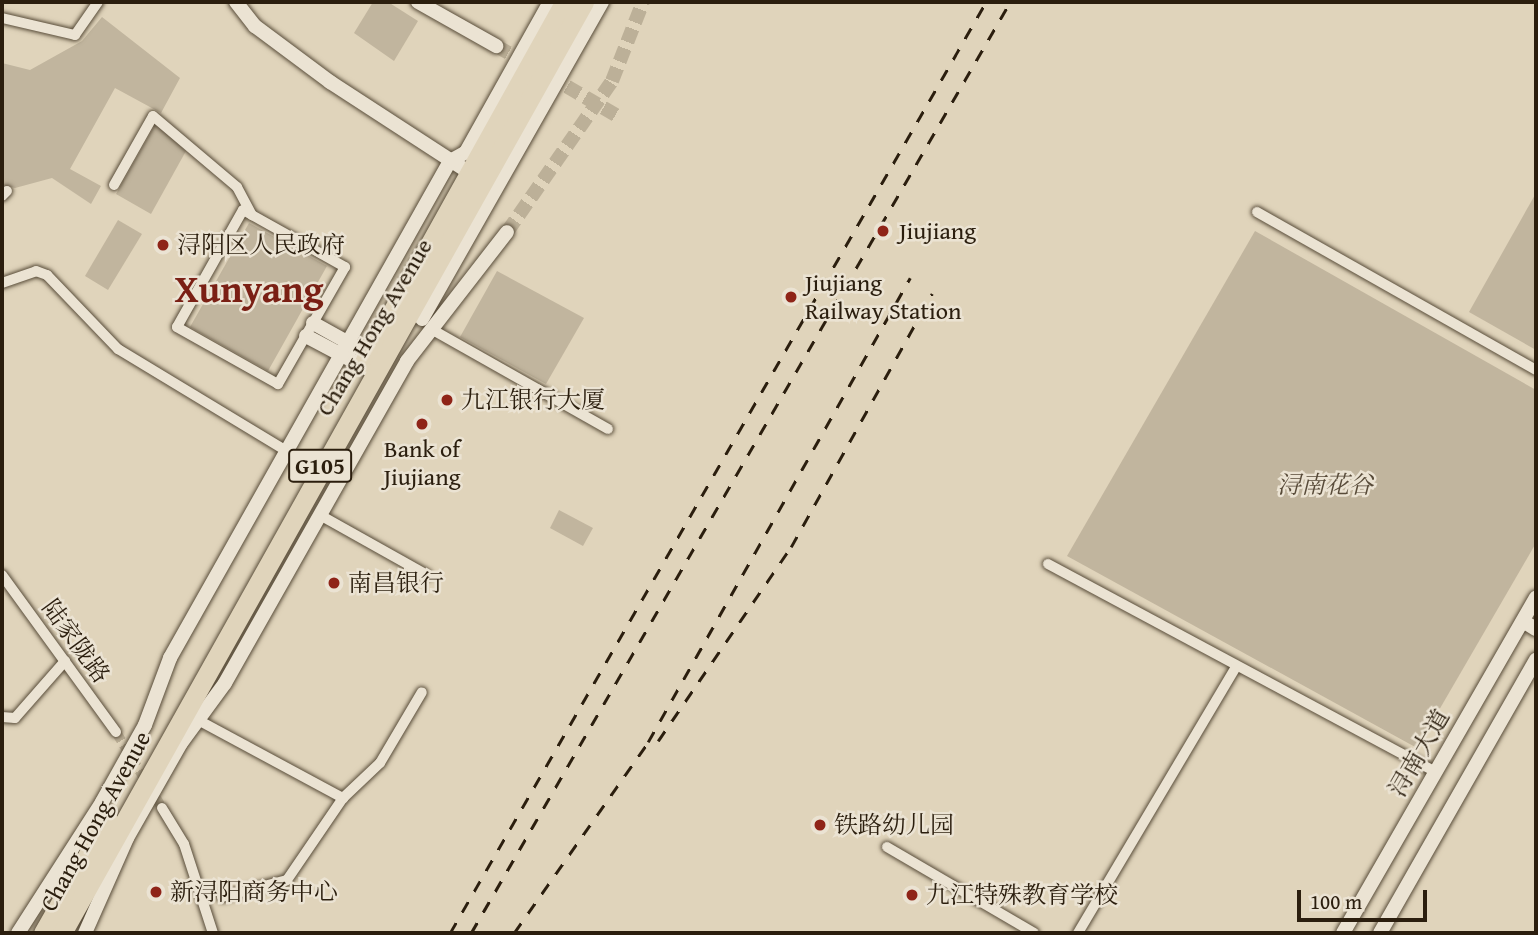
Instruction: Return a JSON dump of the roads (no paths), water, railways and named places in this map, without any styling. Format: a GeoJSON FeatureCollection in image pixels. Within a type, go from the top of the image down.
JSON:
{"type":"FeatureCollection","features":[{"type":"Feature","properties":{"kind":"highway","name":"Chang Hong Avenue"},"geometry":{"type":"LineString","coordinates":[[62,933],[370,363],[458,166],[564,2]]}},
{"type":"Feature","properties":{"kind":"highway","name":"Chang Hong Avenue"},"geometry":{"type":"LineString","coordinates":[[43,933],[370,363],[438,271],[584,2]]}},
{"type":"Feature","properties":{"kind":"street"},"geometry":{"type":"LineString","coordinates":[[2,18],[75,35],[98,2]]}},
{"type":"Feature","properties":{"kind":"street"},"geometry":{"type":"LineString","coordinates":[[236,2],[255,26],[330,82],[458,166]]}},
{"type":"Feature","properties":{"kind":"street"},"geometry":{"type":"LineString","coordinates":[[418,2],[496,46]]}},
{"type":"Feature","properties":{"kind":"street"},"geometry":{"type":"LineString","coordinates":[[18,933],[145,725],[170,658],[345,349],[458,166],[550,2]]}},
{"type":"Feature","properties":{"kind":"street"},"geometry":{"type":"LineString","coordinates":[[422,318],[602,2]]}},
{"type":"Feature","properties":{"kind":"street"},"geometry":{"type":"LineString","coordinates":[[114,184],[153,116],[237,187],[252,215]]}},
{"type":"Feature","properties":{"kind":"street"},"geometry":{"type":"LineString","coordinates":[[243,210],[252,215],[345,267],[278,384],[177,327],[243,210]]}},
{"type":"Feature","properties":{"kind":"street"},"geometry":{"type":"LineString","coordinates":[[1257,212],[1536,370]]}},
{"type":"Feature","properties":{"kind":"street"},"geometry":{"type":"LineString","coordinates":[[407,361],[507,232]]}},
{"type":"Feature","properties":{"kind":"street"},"geometry":{"type":"LineString","coordinates":[[2,283],[36,271],[47,275],[118,349],[288,452]]}},
{"type":"Feature","properties":{"kind":"street"},"geometry":{"type":"LineString","coordinates":[[85,933],[127,838],[320,515],[407,361],[438,271]]}},
{"type":"Feature","properties":{"kind":"street"},"geometry":{"type":"LineString","coordinates":[[310,330],[370,363]]}},
{"type":"Feature","properties":{"kind":"street"},"geometry":{"type":"LineString","coordinates":[[433,330],[608,429]]}},
{"type":"Feature","properties":{"kind":"street"},"geometry":{"type":"LineString","coordinates":[[320,515],[427,575]]}},
{"type":"Feature","properties":{"kind":"street"},"geometry":{"type":"LineString","coordinates":[[1048,564],[1434,771]]}},
{"type":"Feature","properties":{"kind":"street","name":"陆家陇路"},"geometry":{"type":"LineString","coordinates":[[2,575],[116,732]]}},
{"type":"Feature","properties":{"kind":"street","name":"浔南大道"},"geometry":{"type":"LineString","coordinates":[[1343,933],[1536,598]]}},
{"type":"Feature","properties":{"kind":"street"},"geometry":{"type":"LineString","coordinates":[[1522,621],[1536,629]]}},
{"type":"Feature","properties":{"kind":"street"},"geometry":{"type":"LineString","coordinates":[[1380,933],[1536,659]]}},
{"type":"Feature","properties":{"kind":"street"},"geometry":{"type":"LineString","coordinates":[[2,718],[15,718],[65,661]]}},
{"type":"Feature","properties":{"kind":"street"},"geometry":{"type":"LineString","coordinates":[[1078,933],[1236,667]]}},
{"type":"Feature","properties":{"kind":"street"},"geometry":{"type":"LineString","coordinates":[[222,897],[287,880],[343,798],[380,763],[422,692]]}},
{"type":"Feature","properties":{"kind":"street"},"geometry":{"type":"LineString","coordinates":[[198,720],[343,798]]}},
{"type":"Feature","properties":{"kind":"street"},"geometry":{"type":"LineString","coordinates":[[162,808],[184,845],[213,933]]}},
{"type":"Feature","properties":{"kind":"street"},"geometry":{"type":"LineString","coordinates":[[887,847],[1034,933]]}},
{"type":"Feature","properties":{"kind":"tunnel"},"geometry":{"type":"LineString","coordinates":[[507,232],[612,81],[643,2]]}},
{"type":"Feature","properties":{"kind":"tunnel"},"geometry":{"type":"LineString","coordinates":[[496,46],[529,64]]}},
{"type":"Feature","properties":{"kind":"tunnel"},"geometry":{"type":"LineString","coordinates":[[549,76],[621,118]]}},
{"type":"Feature","properties":{"kind":"tunnel"},"geometry":{"type":"LineString","coordinates":[[116,732],[162,808]]}},
{"type":"Feature","properties":{"kind":"railway"},"geometry":{"type":"LineString","coordinates":[[450,933],[986,2]]}},
{"type":"Feature","properties":{"kind":"railway"},"geometry":{"type":"LineString","coordinates":[[471,933],[1010,2]]}},
{"type":"Feature","properties":{"kind":"railway"},"geometry":{"type":"LineString","coordinates":[[514,933],[648,742],[910,278]]}},
{"type":"Feature","properties":{"kind":"railway"},"geometry":{"type":"LineString","coordinates":[[658,741],[791,547],[932,294]]}},
{"type":"Feature","properties":{"kind":"place","name":"Jiujiang"},"geometry":{"type":"Point","coordinates":[883,231]}},
{"type":"Feature","properties":{"kind":"place","name":"浔阳区人民政府"},"geometry":{"type":"Point","coordinates":[163,245]}},
{"type":"Feature","properties":{"kind":"place","name":"Jiujiang Railway Station"},"geometry":{"type":"Point","coordinates":[791,297]}},
{"type":"Feature","properties":{"kind":"place","name":"九江银行大厦"},"geometry":{"type":"Point","coordinates":[447,400]}},
{"type":"Feature","properties":{"kind":"place","name":"Bank of Jiujiang"},"geometry":{"type":"Point","coordinates":[422,424]}},
{"type":"Feature","properties":{"kind":"place","name":"南昌银行"},"geometry":{"type":"Point","coordinates":[334,583]}},
{"type":"Feature","properties":{"kind":"place","name":"铁路幼儿园"},"geometry":{"type":"Point","coordinates":[820,825]}},
{"type":"Feature","properties":{"kind":"place","name":"新浔阳商务中心"},"geometry":{"type":"Point","coordinates":[156,892]}},
{"type":"Feature","properties":{"kind":"place","name":"九江特殊教育学校"},"geometry":{"type":"Point","coordinates":[912,895]}},
{"type":"Feature","properties":{"kind":"district","name":"Xunyang"},"geometry":{"type":"Point","coordinates":[249,289]}},
{"type":"Feature","properties":{"kind":"park label","name":"浔南花谷"},"geometry":{"type":"Point","coordinates":[1325,485]}}]}
